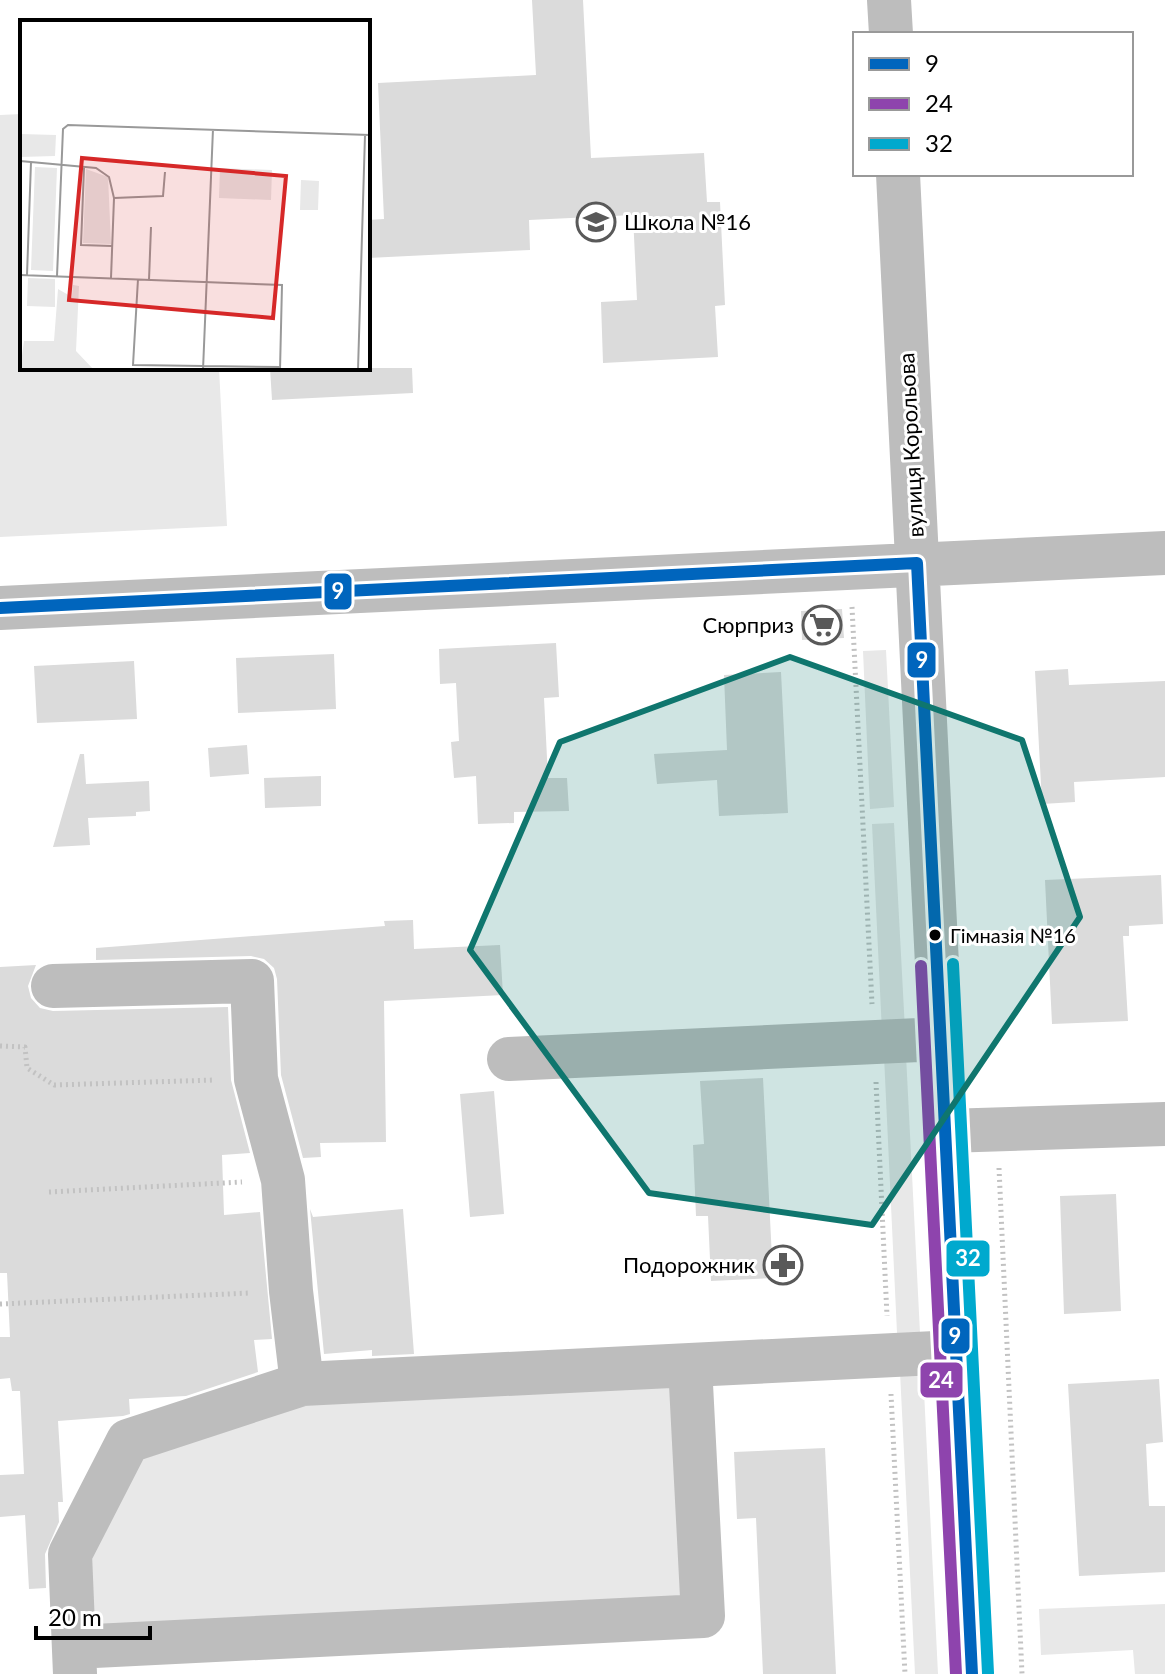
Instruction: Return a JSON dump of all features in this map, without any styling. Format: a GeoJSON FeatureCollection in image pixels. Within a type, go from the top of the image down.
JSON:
{"type":"FeatureCollection","features":[{"type":"Feature","properties":{"kind":"street"},"geometry":{"type":"LineString","coordinates":[[889,0],[891,32]]}},
{"type":"Feature","properties":{"kind":"street","name":"вулиця Корольова"},"geometry":{"type":"LineString","coordinates":[[898,176],[972,1674]]}},
{"type":"Feature","properties":{"kind":"street"},"geometry":{"type":"LineString","coordinates":[[0,608],[1165,553]]}},
{"type":"Feature","properties":{"kind":"street"},"geometry":{"type":"LineString","coordinates":[[53,986],[252,981],[256,1079],[283,1180],[302,1384]]}},
{"type":"Feature","properties":{"kind":"street"},"geometry":{"type":"LineString","coordinates":[[509,1059],[941,1039]]}},
{"type":"Feature","properties":{"kind":"street"},"geometry":{"type":"LineString","coordinates":[[946,1131],[1165,1124]]}},
{"type":"Feature","properties":{"kind":"street"},"geometry":{"type":"LineString","coordinates":[[690,1365],[703,1616],[75,1661],[70,1554],[128,1441],[302,1384],[889,1355],[956,1352]]}},
{"type":"Feature","properties":{"kind":"path"},"geometry":{"type":"LineString","coordinates":[[850,566],[905,1674]]}},
{"type":"Feature","properties":{"kind":"path"},"geometry":{"type":"LineString","coordinates":[[0,1046],[25,1047],[27,1068],[54,1085],[256,1079]]}},
{"type":"Feature","properties":{"kind":"path"},"geometry":{"type":"LineString","coordinates":[[998,1129],[1022,1674]]}},
{"type":"Feature","properties":{"kind":"path"},"geometry":{"type":"LineString","coordinates":[[49,1192],[283,1180]]}},
{"type":"Feature","properties":{"kind":"path"},"geometry":{"type":"LineString","coordinates":[[0,1304],[291,1291]]}},
{"type":"Feature","properties":{"kind":"highlighted area"},"geometry":{"type":"Polygon","coordinates":[[[790,657],[1022,740],[1080,917],[872,1225],[649,1193],[470,950],[560,742],[790,657]]]}},
{"type":"Feature","properties":{"kind":"shaded area"},"geometry":{"type":"Polygon","coordinates":[[[20,114],[20,370],[219,370],[227,526],[0,537],[0,115],[20,114]]]}},
{"type":"Feature","properties":{"kind":"shaded area"},"geometry":{"type":"Polygon","coordinates":[[[886,650],[894,807],[870,809],[863,651],[886,650]]]}},
{"type":"Feature","properties":{"kind":"shaded area"},"geometry":{"type":"Polygon","coordinates":[[[894,823],[905,1030],[882,1032],[872,824],[894,823]]]}},
{"type":"Feature","properties":{"kind":"shaded area"},"geometry":{"type":"Polygon","coordinates":[[[906,1055],[920,1333],[897,1333],[884,1056],[906,1055]]]}},
{"type":"Feature","properties":{"kind":"shaded area"},"geometry":{"type":"Polygon","coordinates":[[[923,1371],[938,1674],[915,1674],[900,1372],[923,1371]]]}},
{"type":"Feature","properties":{"kind":"shaded area"},"geometry":{"type":"Polygon","coordinates":[[[674,1376],[686,1603],[82,1633],[78,1557],[135,1449],[304,1395],[674,1376]]]}},
{"type":"Feature","properties":{"kind":"shaded area"},"geometry":{"type":"Polygon","coordinates":[[[1165,1604],[1165,1674],[1135,1674],[1133,1650],[1041,1655],[1039,1609],[1165,1604]]]}},
{"type":"Feature","properties":{"kind":"building"},"geometry":{"type":"Polygon","coordinates":[[[532,0],[583,0],[591,158],[704,153],[707,202],[720,202],[725,305],[715,306],[718,357],[603,363],[601,302],[637,300],[633,215],[529,220],[530,250],[370,258],[370,220],[384,219],[378,83],[536,75],[532,0]]]}},
{"type":"Feature","properties":{"kind":"building"},"geometry":{"type":"Polygon","coordinates":[[[412,368],[413,393],[272,400],[270,370],[412,368]]]}},
{"type":"Feature","properties":{"kind":"building","name":"Сюрприз"},"geometry":{"type":"Polygon","coordinates":[[[842,609],[844,638],[802,640],[801,611],[842,609]]]}},
{"type":"Feature","properties":{"kind":"building"},"geometry":{"type":"Polygon","coordinates":[[[556,643],[559,697],[544,698],[548,778],[567,778],[569,811],[514,812],[514,823],[478,824],[476,776],[454,778],[451,742],[459,741],[456,683],[440,684],[439,649],[556,643]]]}},
{"type":"Feature","properties":{"kind":"building"},"geometry":{"type":"Polygon","coordinates":[[[334,654],[336,709],[238,713],[236,658],[334,654]]]}},
{"type":"Feature","properties":{"kind":"building"},"geometry":{"type":"Polygon","coordinates":[[[134,661],[137,719],[37,723],[34,666],[134,661]]]}},
{"type":"Feature","properties":{"kind":"building"},"geometry":{"type":"Polygon","coordinates":[[[1068,669],[1069,685],[1165,681],[1165,777],[1074,782],[1075,802],[1042,804],[1035,671],[1068,669]]]}},
{"type":"Feature","properties":{"kind":"building"},"geometry":{"type":"Polygon","coordinates":[[[781,672],[788,813],[719,816],[717,780],[657,784],[654,754],[727,750],[724,675],[781,672]]]}},
{"type":"Feature","properties":{"kind":"building"},"geometry":{"type":"Polygon","coordinates":[[[247,745],[249,774],[210,777],[208,748],[247,745]]]}},
{"type":"Feature","properties":{"kind":"building"},"geometry":{"type":"Polygon","coordinates":[[[80,754],[84,754],[86,784],[149,781],[150,811],[136,812],[136,816],[88,818],[90,845],[53,847],[80,754]]]}},
{"type":"Feature","properties":{"kind":"building"},"geometry":{"type":"Polygon","coordinates":[[[321,776],[321,806],[265,808],[264,778],[321,776]]]}},
{"type":"Feature","properties":{"kind":"building"},"geometry":{"type":"Polygon","coordinates":[[[1161,875],[1163,924],[1129,926],[1129,936],[1123,936],[1128,1021],[1052,1024],[1045,880],[1161,875]]]}},
{"type":"Feature","properties":{"kind":"building"},"geometry":{"type":"Polygon","coordinates":[[[413,920],[414,949],[500,945],[503,995],[384,1001],[386,1142],[320,1143],[321,1157],[303,1158],[281,1075],[277,979],[274,968],[264,959],[251,956],[96,960],[96,948],[385,926],[384,921],[413,920]]]}},
{"type":"Feature","properties":{"kind":"building"},"geometry":{"type":"Polygon","coordinates":[[[36,965],[28,986],[31,998],[40,1008],[53,1011],[228,1007],[231,1080],[250,1153],[222,1155],[224,1215],[260,1212],[272,1339],[254,1340],[258,1372],[186,1396],[129,1399],[130,1414],[123,1416],[58,1421],[63,1502],[58,1502],[59,1522],[45,1554],[46,1588],[29,1589],[25,1515],[0,1517],[0,1475],[24,1474],[20,1391],[12,1391],[10,1378],[0,1379],[0,1337],[10,1337],[7,1273],[0,1273],[0,967],[36,965]]]}},
{"type":"Feature","properties":{"kind":"building"},"geometry":{"type":"Polygon","coordinates":[[[763,1078],[773,1278],[711,1281],[708,1216],[696,1216],[693,1145],[704,1144],[700,1081],[763,1078]]]}},
{"type":"Feature","properties":{"kind":"building"},"geometry":{"type":"Polygon","coordinates":[[[494,1091],[504,1214],[470,1217],[460,1094],[494,1091]]]}},
{"type":"Feature","properties":{"kind":"building"},"geometry":{"type":"Polygon","coordinates":[[[1116,1194],[1121,1311],[1064,1314],[1060,1196],[1116,1194]]]}},
{"type":"Feature","properties":{"kind":"building"},"geometry":{"type":"Polygon","coordinates":[[[310,1209],[313,1217],[403,1209],[414,1354],[372,1356],[372,1350],[324,1354],[310,1209]]]}},
{"type":"Feature","properties":{"kind":"building"},"geometry":{"type":"Polygon","coordinates":[[[1159,1379],[1163,1442],[1146,1444],[1149,1506],[1165,1506],[1165,1572],[1079,1576],[1068,1384],[1159,1379]]]}},
{"type":"Feature","properties":{"kind":"building"},"geometry":{"type":"Polygon","coordinates":[[[825,1448],[836,1674],[763,1674],[756,1518],[737,1519],[734,1452],[825,1448]]]}},
{"type":"Feature","properties":{"kind":"transit line","name":"9"},"geometry":{"type":"LineString","coordinates":[[0,608],[917,563],[972,1674]]}},
{"type":"Feature","properties":{"kind":"transit line","name":"32"},"geometry":{"type":"LineString","coordinates":[[953,964],[988,1673]]}},
{"type":"Feature","properties":{"kind":"transit line","name":"24"},"geometry":{"type":"LineString","coordinates":[[921,966],[956,1674]]}},
{"type":"Feature","properties":{"kind":"place","name":"Школа №16"},"geometry":{"type":"Point","coordinates":[596,222]}},
{"type":"Feature","properties":{"kind":"place","name":"Сюрприз"},"geometry":{"type":"Point","coordinates":[822,625]}},
{"type":"Feature","properties":{"kind":"place","name":"Гімназія №16"},"geometry":{"type":"Point","coordinates":[935,935]}},
{"type":"Feature","properties":{"kind":"place","name":"Подорожник"},"geometry":{"type":"Point","coordinates":[783,1265]}}]}
